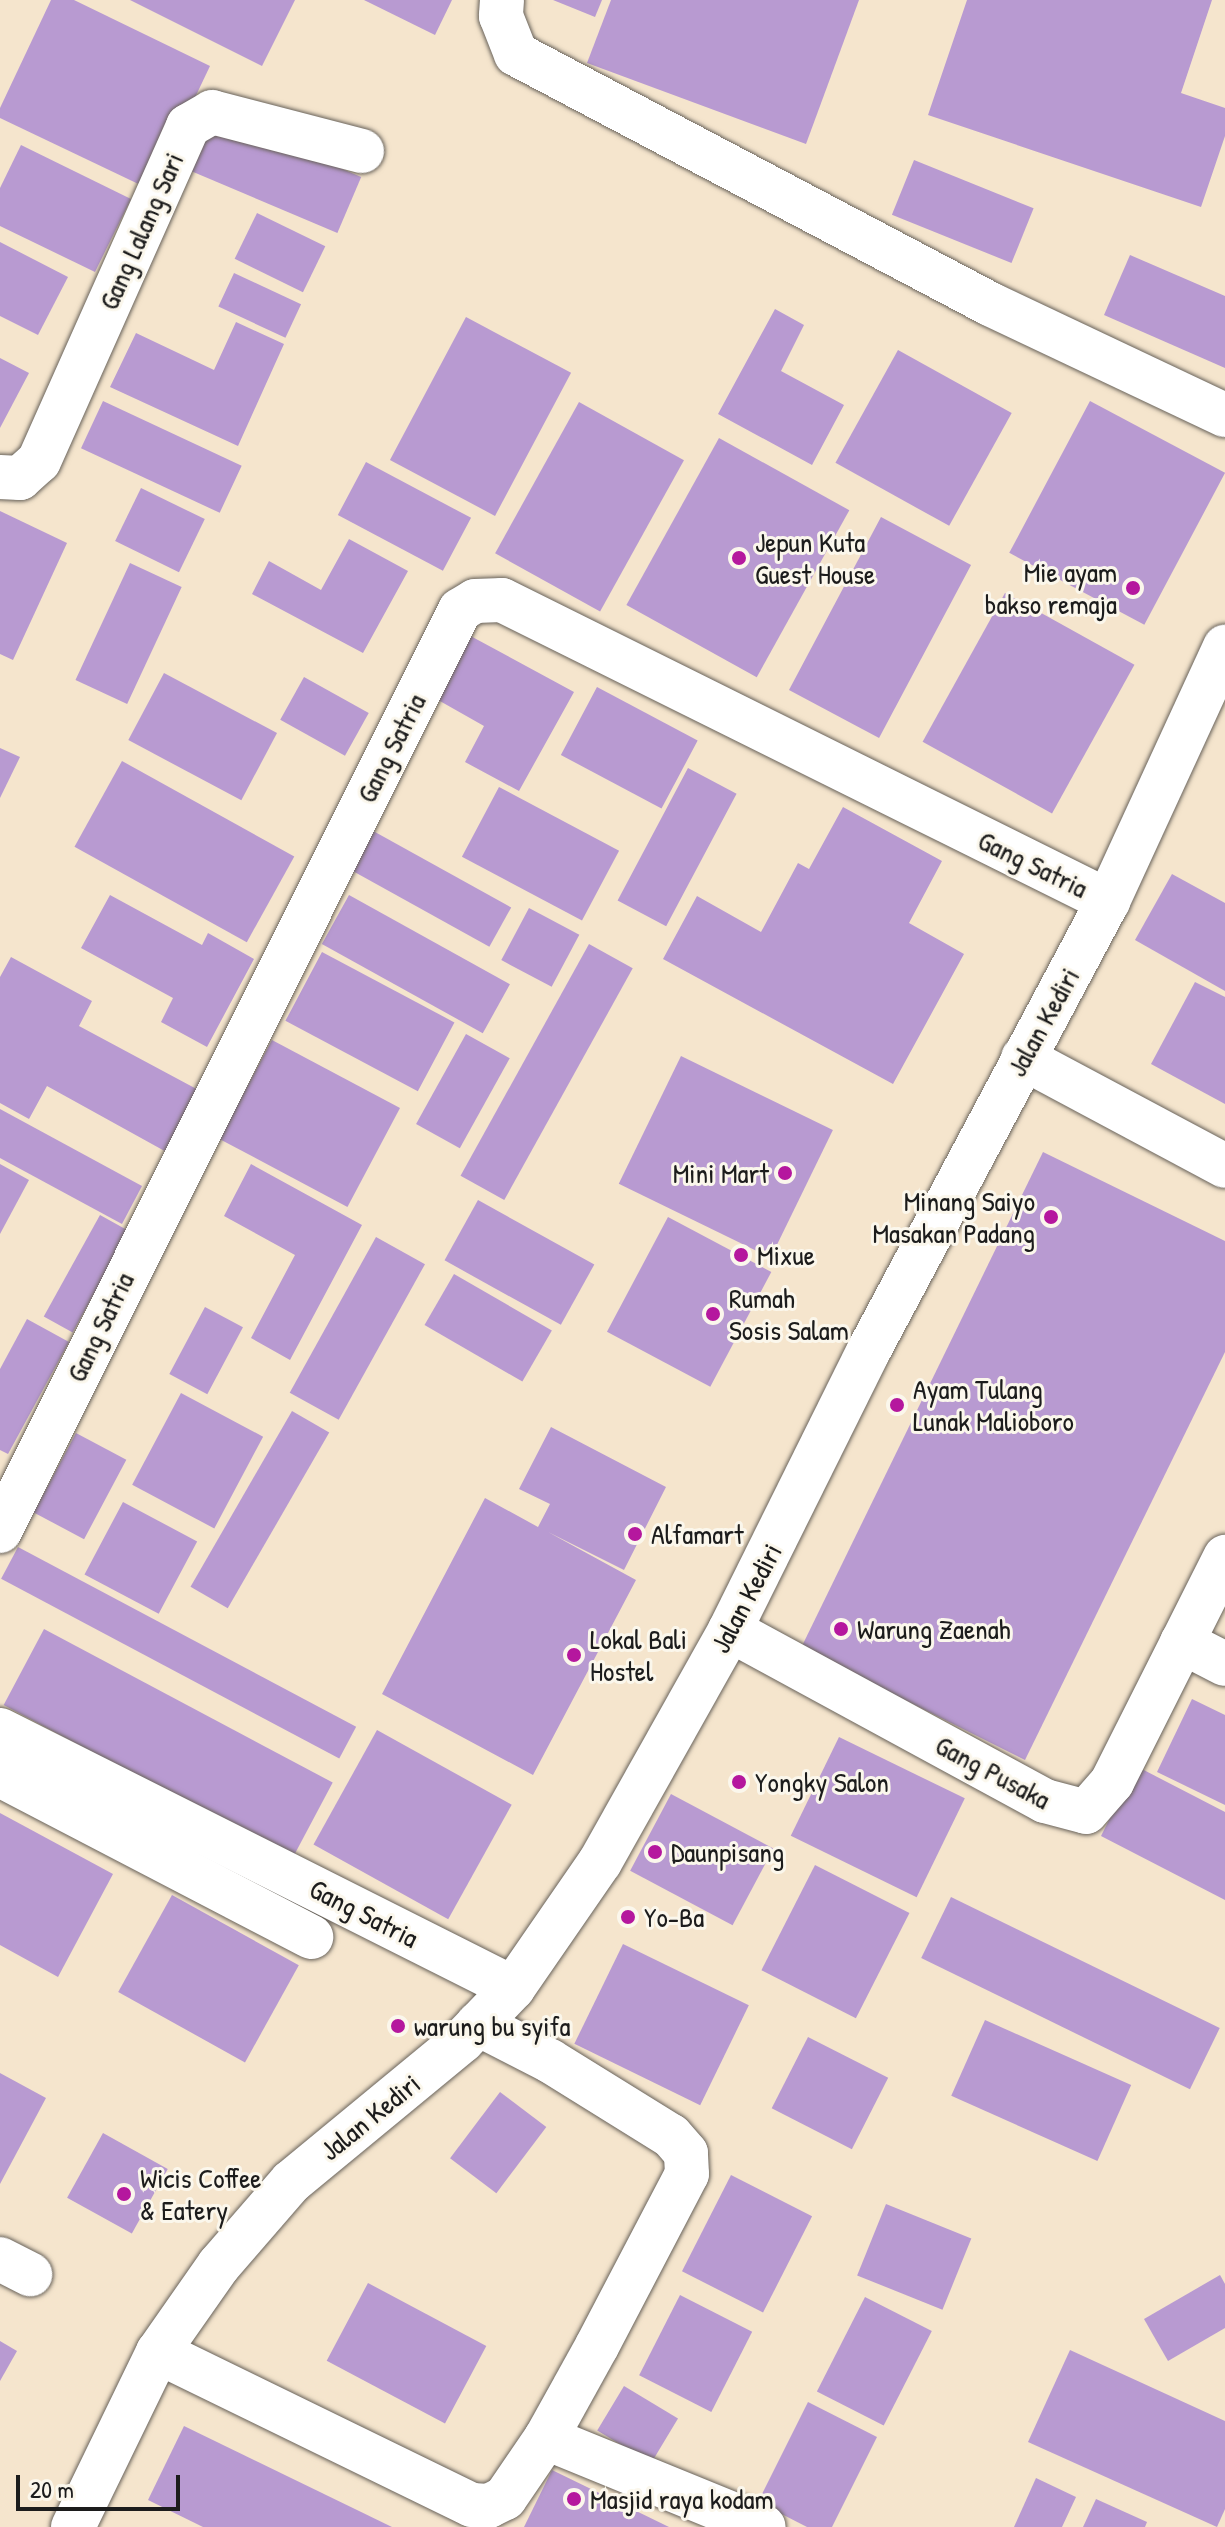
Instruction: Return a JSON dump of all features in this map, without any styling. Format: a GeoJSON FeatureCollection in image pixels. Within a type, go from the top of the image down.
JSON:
{"type":"FeatureCollection","features":[{"type":"Feature","properties":{"kind":"street"},"geometry":{"type":"LineString","coordinates":[[502,0],[501,16],[516,54],[990,304],[1225,415]]}},
{"type":"Feature","properties":{"kind":"street","name":"Gang Lalang Sari"},"geometry":{"type":"LineString","coordinates":[[0,477],[20,478],[39,461],[188,126],[212,112],[362,151]]}},
{"type":"Feature","properties":{"kind":"street","name":"Gang Satria"},"geometry":{"type":"LineString","coordinates":[[0,1531],[460,610],[475,601],[502,600],[1108,901]]}},
{"type":"Feature","properties":{"kind":"street","name":"Jalan Kediri"},"geometry":{"type":"LineString","coordinates":[[73,2527],[158,2352],[219,2265],[291,2182],[478,2024],[513,1988],[600,1862],[730,1630],[868,1352],[1108,901],[1225,647]]}},
{"type":"Feature","properties":{"kind":"street"},"geometry":{"type":"LineString","coordinates":[[1023,1058],[1225,1166]]}},
{"type":"Feature","properties":{"kind":"street","name":"Gang Pusaka"},"geometry":{"type":"LineString","coordinates":[[730,1630],[1045,1801],[1079,1813],[1104,1797],[1225,1557]]}},
{"type":"Feature","properties":{"kind":"street"},"geometry":{"type":"LineString","coordinates":[[1182,1642],[1225,1664]]}},
{"type":"Feature","properties":{"kind":"street","name":"Gang Satria"},"geometry":{"type":"LineString","coordinates":[[0,1730],[513,1988]]}},
{"type":"Feature","properties":{"kind":"street"},"geometry":{"type":"LineString","coordinates":[[0,1775],[311,1937]]}},
{"type":"Feature","properties":{"kind":"street"},"geometry":{"type":"LineString","coordinates":[[158,2352],[472,2505],[489,2506],[505,2498],[546,2438],[687,2174],[686,2153],[671,2136],[550,2061],[478,2024]]}},
{"type":"Feature","properties":{"kind":"street"},"geometry":{"type":"LineString","coordinates":[[546,2438],[764,2527]]}},
{"type":"Feature","properties":{"kind":"building"},"geometry":{"type":"Polygon","coordinates":[[[51,0],[74,0],[210,66],[151,190],[0,118],[0,108],[51,0]]]}},
{"type":"Feature","properties":{"kind":"building"},"geometry":{"type":"Polygon","coordinates":[[[130,0],[295,0],[262,66],[130,0]]]}},
{"type":"Feature","properties":{"kind":"building"},"geometry":{"type":"Polygon","coordinates":[[[364,0],[452,0],[435,35],[364,0]]]}},
{"type":"Feature","properties":{"kind":"building"},"geometry":{"type":"Polygon","coordinates":[[[553,0],[602,0],[595,17],[553,0]]]}},
{"type":"Feature","properties":{"kind":"building"},"geometry":{"type":"Polygon","coordinates":[[[611,0],[859,0],[806,144],[587,63],[611,0]]]}},
{"type":"Feature","properties":{"kind":"building"},"geometry":{"type":"Polygon","coordinates":[[[967,0],[1212,0],[1181,93],[1225,108],[1225,136],[1201,207],[928,115],[967,0]]]}},
{"type":"Feature","properties":{"kind":"building"},"geometry":{"type":"Polygon","coordinates":[[[213,114],[361,177],[337,233],[189,170],[213,114]]]}},
{"type":"Feature","properties":{"kind":"building"},"geometry":{"type":"Polygon","coordinates":[[[21,145],[131,199],[95,272],[0,226],[0,188],[21,145]]]}},
{"type":"Feature","properties":{"kind":"building"},"geometry":{"type":"Polygon","coordinates":[[[914,160],[1034,208],[1012,263],[892,215],[914,160]]]}},
{"type":"Feature","properties":{"kind":"building"},"geometry":{"type":"Polygon","coordinates":[[[257,213],[325,246],[303,292],[235,259],[257,213]]]}},
{"type":"Feature","properties":{"kind":"building"},"geometry":{"type":"Polygon","coordinates":[[[0,242],[68,277],[38,335],[0,316],[0,242]]]}},
{"type":"Feature","properties":{"kind":"building"},"geometry":{"type":"Polygon","coordinates":[[[1130,255],[1225,296],[1225,368],[1104,315],[1130,255]]]}},
{"type":"Feature","properties":{"kind":"building"},"geometry":{"type":"Polygon","coordinates":[[[234,273],[301,304],[285,338],[218,307],[234,273]]]}},
{"type":"Feature","properties":{"kind":"building"},"geometry":{"type":"Polygon","coordinates":[[[775,309],[804,325],[781,371],[844,405],[812,465],[718,414],[775,309]]]}},
{"type":"Feature","properties":{"kind":"building"},"geometry":{"type":"Polygon","coordinates":[[[466,317],[571,373],[495,516],[390,460],[466,317]]]}},
{"type":"Feature","properties":{"kind":"building"},"geometry":{"type":"Polygon","coordinates":[[[236,322],[284,344],[238,446],[110,387],[136,333],[214,370],[236,322]]]}},
{"type":"Feature","properties":{"kind":"building"},"geometry":{"type":"Polygon","coordinates":[[[898,350],[1012,413],[949,526],[835,463],[898,350]]]}},
{"type":"Feature","properties":{"kind":"building"},"geometry":{"type":"Polygon","coordinates":[[[0,358],[29,373],[0,428],[0,358]]]}},
{"type":"Feature","properties":{"kind":"building"},"geometry":{"type":"Polygon","coordinates":[[[103,401],[242,466],[220,513],[81,448],[103,401]]]}},
{"type":"Feature","properties":{"kind":"building"},"geometry":{"type":"Polygon","coordinates":[[[1090,401],[1225,473],[1144,625],[1009,553],[1090,401]]]}},
{"type":"Feature","properties":{"kind":"building"},"geometry":{"type":"Polygon","coordinates":[[[579,402],[684,460],[600,611],[495,553],[579,402]]]}},
{"type":"Feature","properties":{"kind":"building","name":"Jepun Kuta Guest House"},"geometry":{"type":"Polygon","coordinates":[[[719,438],[849,510],[757,677],[626,605],[719,438]]]}},
{"type":"Feature","properties":{"kind":"building"},"geometry":{"type":"Polygon","coordinates":[[[366,462],[471,518],[443,571],[338,515],[366,462]]]}},
{"type":"Feature","properties":{"kind":"building"},"geometry":{"type":"Polygon","coordinates":[[[141,488],[205,519],[179,572],[115,541],[141,488]]]}},
{"type":"Feature","properties":{"kind":"building"},"geometry":{"type":"Polygon","coordinates":[[[0,511],[67,543],[13,660],[0,654],[0,511]]]}},
{"type":"Feature","properties":{"kind":"building"},"geometry":{"type":"Polygon","coordinates":[[[881,517],[971,565],[879,738],[789,690],[881,517]]]}},
{"type":"Feature","properties":{"kind":"building"},"geometry":{"type":"Polygon","coordinates":[[[349,539],[408,571],[363,653],[252,594],[269,561],[321,590],[349,539]]]}},
{"type":"Feature","properties":{"kind":"building"},"geometry":{"type":"Polygon","coordinates":[[[130,563],[182,587],[127,704],[75,680],[130,563]]]}},
{"type":"Feature","properties":{"kind":"building"},"geometry":{"type":"Polygon","coordinates":[[[1005,593],[1134,665],[1052,813],[923,742],[1005,593]]]}},
{"type":"Feature","properties":{"kind":"building"},"geometry":{"type":"Polygon","coordinates":[[[465,633],[574,692],[519,791],[465,762],[484,726],[431,696],[465,633]]]}},
{"type":"Feature","properties":{"kind":"building"},"geometry":{"type":"Polygon","coordinates":[[[164,673],[277,733],[241,800],[128,740],[164,673]]]}},
{"type":"Feature","properties":{"kind":"building"},"geometry":{"type":"Polygon","coordinates":[[[304,677],[369,713],[345,756],[280,720],[304,677]]]}},
{"type":"Feature","properties":{"kind":"building"},"geometry":{"type":"Polygon","coordinates":[[[597,687],[698,741],[662,809],[561,755],[597,687]]]}},
{"type":"Feature","properties":{"kind":"building"},"geometry":{"type":"Polygon","coordinates":[[[0,748],[20,757],[0,798],[0,748]]]}},
{"type":"Feature","properties":{"kind":"building"},"geometry":{"type":"Polygon","coordinates":[[[122,761],[294,857],[247,942],[74,847],[122,761]]]}},
{"type":"Feature","properties":{"kind":"building"},"geometry":{"type":"Polygon","coordinates":[[[688,768],[737,794],[666,926],[618,900],[688,768]]]}},
{"type":"Feature","properties":{"kind":"building"},"geometry":{"type":"Polygon","coordinates":[[[499,787],[619,851],[582,921],[462,857],[499,787]]]}},
{"type":"Feature","properties":{"kind":"building"},"geometry":{"type":"Polygon","coordinates":[[[843,807],[942,861],[909,923],[964,954],[893,1084],[663,959],[697,896],[761,932],[798,863],[809,869],[843,807]]]}},
{"type":"Feature","properties":{"kind":"building"},"geometry":{"type":"Polygon","coordinates":[[[366,827],[511,907],[489,947],[344,866],[366,827]]]}},
{"type":"Feature","properties":{"kind":"building"},"geometry":{"type":"Polygon","coordinates":[[[1172,874],[1225,903],[1225,991],[1135,940],[1172,874]]]}},
{"type":"Feature","properties":{"kind":"building"},"geometry":{"type":"Polygon","coordinates":[[[110,895],[202,945],[208,933],[254,959],[207,1047],[161,1022],[173,998],[81,948],[110,895]]]}},
{"type":"Feature","properties":{"kind":"building"},"geometry":{"type":"Polygon","coordinates":[[[349,895],[510,984],[483,1033],[322,944],[349,895]]]}},
{"type":"Feature","properties":{"kind":"building"},"geometry":{"type":"Polygon","coordinates":[[[529,908],[579,935],[552,987],[501,960],[529,908]]]}},
{"type":"Feature","properties":{"kind":"building"},"geometry":{"type":"Polygon","coordinates":[[[589,944],[633,968],[504,1200],[461,1176],[589,944]]]}},
{"type":"Feature","properties":{"kind":"building"},"geometry":{"type":"Polygon","coordinates":[[[322,952],[454,1022],[418,1091],[285,1021],[322,952]]]}},
{"type":"Feature","properties":{"kind":"building"},"geometry":{"type":"Polygon","coordinates":[[[11,957],[92,1001],[79,1026],[204,1093],[170,1154],[47,1086],[29,1119],[0,1103],[0,977],[11,957]]]}},
{"type":"Feature","properties":{"kind":"building"},"geometry":{"type":"Polygon","coordinates":[[[1195,982],[1225,997],[1225,1104],[1151,1064],[1195,982]]]}},
{"type":"Feature","properties":{"kind":"building"},"geometry":{"type":"Polygon","coordinates":[[[466,1034],[510,1058],[460,1148],[416,1124],[466,1034]]]}},
{"type":"Feature","properties":{"kind":"building"},"geometry":{"type":"Polygon","coordinates":[[[272,1040],[400,1108],[347,1207],[219,1139],[272,1040]]]}},
{"type":"Feature","properties":{"kind":"building"},"geometry":{"type":"Polygon","coordinates":[[[681,1056],[833,1130],[771,1258],[619,1184],[681,1056]]]}},
{"type":"Feature","properties":{"kind":"building"},"geometry":{"type":"Polygon","coordinates":[[[0,1109],[142,1186],[122,1224],[0,1158],[0,1109]]]}},
{"type":"Feature","properties":{"kind":"building"},"geometry":{"type":"Polygon","coordinates":[[[1043,1152],[1225,1241],[1225,1352],[1025,1760],[801,1648],[1043,1152]]]}},
{"type":"Feature","properties":{"kind":"building"},"geometry":{"type":"Polygon","coordinates":[[[0,1164],[29,1180],[0,1234],[0,1164]]]}},
{"type":"Feature","properties":{"kind":"building"},"geometry":{"type":"Polygon","coordinates":[[[251,1164],[362,1225],[290,1360],[251,1338],[295,1255],[224,1216],[251,1164]]]}},
{"type":"Feature","properties":{"kind":"building"},"geometry":{"type":"Polygon","coordinates":[[[478,1200],[594,1264],[561,1325],[445,1260],[478,1200]]]}},
{"type":"Feature","properties":{"kind":"building"},"geometry":{"type":"Polygon","coordinates":[[[100,1215],[129,1231],[73,1332],[44,1316],[100,1215]]]}},
{"type":"Feature","properties":{"kind":"building"},"geometry":{"type":"Polygon","coordinates":[[[668,1217],[771,1272],[710,1387],[607,1332],[668,1217]]]}},
{"type":"Feature","properties":{"kind":"building"},"geometry":{"type":"Polygon","coordinates":[[[376,1237],[425,1264],[339,1420],[290,1393],[376,1237]]]}},
{"type":"Feature","properties":{"kind":"building"},"geometry":{"type":"Polygon","coordinates":[[[454,1274],[552,1330],[522,1382],[424,1325],[454,1274]]]}},
{"type":"Feature","properties":{"kind":"building"},"geometry":{"type":"Polygon","coordinates":[[[205,1307],[243,1327],[207,1394],[169,1374],[205,1307]]]}},
{"type":"Feature","properties":{"kind":"building"},"geometry":{"type":"Polygon","coordinates":[[[27,1319],[69,1342],[8,1454],[0,1450],[0,1369],[27,1319]]]}},
{"type":"Feature","properties":{"kind":"building"},"geometry":{"type":"Polygon","coordinates":[[[181,1393],[263,1437],[214,1528],[132,1485],[181,1393]]]}},
{"type":"Feature","properties":{"kind":"building"},"geometry":{"type":"Polygon","coordinates":[[[292,1411],[329,1432],[228,1608],[190,1587],[292,1411]]]}},
{"type":"Feature","properties":{"kind":"building"},"geometry":{"type":"Polygon","coordinates":[[[551,1427],[666,1487],[624,1570],[548,1532],[636,1580],[533,1775],[382,1694],[485,1498],[538,1527],[550,1504],[519,1489],[551,1427]]]}},
{"type":"Feature","properties":{"kind":"building"},"geometry":{"type":"Polygon","coordinates":[[[76,1433],[126,1460],[84,1539],[34,1512],[76,1433]]]}},
{"type":"Feature","properties":{"kind":"building"},"geometry":{"type":"Polygon","coordinates":[[[123,1502],[197,1541],[159,1614],[85,1574],[123,1502]]]}},
{"type":"Feature","properties":{"kind":"building"},"geometry":{"type":"Polygon","coordinates":[[[18,1547],[356,1727],[339,1759],[1,1579],[18,1547]]]}},
{"type":"Feature","properties":{"kind":"building"},"geometry":{"type":"Polygon","coordinates":[[[44,1629],[333,1783],[292,1858],[4,1705],[44,1629]]]}},
{"type":"Feature","properties":{"kind":"building"},"geometry":{"type":"Polygon","coordinates":[[[1192,1699],[1225,1715],[1225,1805],[1157,1772],[1192,1699]]]}},
{"type":"Feature","properties":{"kind":"building"},"geometry":{"type":"Polygon","coordinates":[[[377,1730],[512,1805],[448,1919],[313,1845],[377,1730]]]}},
{"type":"Feature","properties":{"kind":"building"},"geometry":{"type":"Polygon","coordinates":[[[839,1737],[965,1798],[917,1897],[791,1836],[839,1737]]]}},
{"type":"Feature","properties":{"kind":"building"},"geometry":{"type":"Polygon","coordinates":[[[1136,1766],[1225,1812],[1225,1900],[1101,1836],[1136,1766]]]}},
{"type":"Feature","properties":{"kind":"building"},"geometry":{"type":"Polygon","coordinates":[[[671,1794],[773,1848],[733,1925],[630,1871],[671,1794]]]}},
{"type":"Feature","properties":{"kind":"building"},"geometry":{"type":"Polygon","coordinates":[[[0,1813],[113,1874],[58,1977],[0,1945],[0,1813]]]}},
{"type":"Feature","properties":{"kind":"building"},"geometry":{"type":"Polygon","coordinates":[[[815,1865],[909,1913],[856,2018],[761,1970],[815,1865]]]}},
{"type":"Feature","properties":{"kind":"building"},"geometry":{"type":"Polygon","coordinates":[[[172,1895],[299,1965],[245,2062],[118,1992],[172,1895]]]}},
{"type":"Feature","properties":{"kind":"building"},"geometry":{"type":"Polygon","coordinates":[[[951,1897],[1220,2028],[1190,2089],[921,1958],[951,1897]]]}},
{"type":"Feature","properties":{"kind":"building"},"geometry":{"type":"Polygon","coordinates":[[[623,1944],[749,2005],[700,2105],[574,2044],[623,1944]]]}},
{"type":"Feature","properties":{"kind":"building"},"geometry":{"type":"Polygon","coordinates":[[[985,2020],[1131,2085],[1097,2161],[951,2096],[985,2020]]]}},
{"type":"Feature","properties":{"kind":"building"},"geometry":{"type":"Polygon","coordinates":[[[808,2037],[888,2078],[852,2149],[772,2108],[808,2037]]]}},
{"type":"Feature","properties":{"kind":"building"},"geometry":{"type":"Polygon","coordinates":[[[0,2073],[46,2098],[0,2184],[0,2073]]]}},
{"type":"Feature","properties":{"kind":"building"},"geometry":{"type":"Polygon","coordinates":[[[500,2092],[546,2127],[496,2193],[450,2158],[500,2092]]]}},
{"type":"Feature","properties":{"kind":"building"},"geometry":{"type":"Polygon","coordinates":[[[103,2133],[168,2169],[132,2234],[67,2198],[103,2133]]]}},
{"type":"Feature","properties":{"kind":"building"},"geometry":{"type":"Polygon","coordinates":[[[731,2175],[812,2216],[763,2313],[682,2271],[731,2175]]]}},
{"type":"Feature","properties":{"kind":"building"},"geometry":{"type":"Polygon","coordinates":[[[886,2204],[971,2238],[942,2310],[857,2275],[886,2204]]]}},
{"type":"Feature","properties":{"kind":"building"},"geometry":{"type":"Polygon","coordinates":[[[1220,2275],[1225,2284],[1225,2328],[1168,2361],[1144,2319],[1220,2275]]]}},
{"type":"Feature","properties":{"kind":"building"},"geometry":{"type":"Polygon","coordinates":[[[368,2283],[486,2346],[445,2424],[327,2361],[368,2283]]]}},
{"type":"Feature","properties":{"kind":"building"},"geometry":{"type":"Polygon","coordinates":[[[680,2295],[752,2332],[711,2412],[639,2375],[680,2295]]]}},
{"type":"Feature","properties":{"kind":"building"},"geometry":{"type":"Polygon","coordinates":[[[865,2297],[932,2331],[884,2425],[817,2391],[865,2297]]]}},
{"type":"Feature","properties":{"kind":"building"},"geometry":{"type":"Polygon","coordinates":[[[0,2341],[17,2351],[0,2381],[0,2341]]]}},
{"type":"Feature","properties":{"kind":"building"},"geometry":{"type":"Polygon","coordinates":[[[1070,2350],[1225,2421],[1225,2509],[1217,2527],[1028,2442],[1070,2350]]]}},
{"type":"Feature","properties":{"kind":"building"},"geometry":{"type":"Polygon","coordinates":[[[624,2386],[678,2418],[651,2463],[597,2431],[624,2386]]]}},
{"type":"Feature","properties":{"kind":"building"},"geometry":{"type":"Polygon","coordinates":[[[808,2402],[877,2437],[832,2527],[807,2527],[758,2502],[808,2402]]]}},
{"type":"Feature","properties":{"kind":"building"},"geometry":{"type":"Polygon","coordinates":[[[184,2426],[392,2527],[203,2527],[148,2500],[184,2426]]]}},
{"type":"Feature","properties":{"kind":"building","name":"Masjid raya kodam"},"geometry":{"type":"Polygon","coordinates":[[[552,2470],[669,2527],[524,2527],[552,2470]]]}},
{"type":"Feature","properties":{"kind":"building"},"geometry":{"type":"Polygon","coordinates":[[[1036,2478],[1076,2497],[1062,2527],[1014,2527],[1036,2478]]]}},
{"type":"Feature","properties":{"kind":"building"},"geometry":{"type":"Polygon","coordinates":[[[1096,2499],[1147,2522],[1145,2527],[1083,2527],[1096,2499]]]}},
{"type":"Feature","properties":{"kind":"place","name":"Jepun Kuta Guest House"},"geometry":{"type":"Point","coordinates":[739,558]}},
{"type":"Feature","properties":{"kind":"place","name":"Mie ayam bakso remaja"},"geometry":{"type":"Point","coordinates":[1133,588]}},
{"type":"Feature","properties":{"kind":"place","name":"Mini Mart"},"geometry":{"type":"Point","coordinates":[785,1173]}},
{"type":"Feature","properties":{"kind":"place","name":"Minang Saiyo Masakan Padang"},"geometry":{"type":"Point","coordinates":[1051,1217]}},
{"type":"Feature","properties":{"kind":"place","name":"Mixue"},"geometry":{"type":"Point","coordinates":[741,1255]}},
{"type":"Feature","properties":{"kind":"place","name":"Rumah Sosis Salam"},"geometry":{"type":"Point","coordinates":[713,1314]}},
{"type":"Feature","properties":{"kind":"place","name":"Ayam Tulang Lunak Malioboro"},"geometry":{"type":"Point","coordinates":[897,1405]}},
{"type":"Feature","properties":{"kind":"place","name":"Alfamart"},"geometry":{"type":"Point","coordinates":[635,1534]}},
{"type":"Feature","properties":{"kind":"place","name":"Warung Zaenah"},"geometry":{"type":"Point","coordinates":[841,1629]}},
{"type":"Feature","properties":{"kind":"place","name":"Lokal Bali Hostel"},"geometry":{"type":"Point","coordinates":[574,1655]}},
{"type":"Feature","properties":{"kind":"place","name":"Yongky Salon"},"geometry":{"type":"Point","coordinates":[739,1782]}},
{"type":"Feature","properties":{"kind":"place","name":"Daunpisang"},"geometry":{"type":"Point","coordinates":[655,1852]}},
{"type":"Feature","properties":{"kind":"place","name":"Yo-Ba"},"geometry":{"type":"Point","coordinates":[628,1917]}},
{"type":"Feature","properties":{"kind":"place","name":"warung bu syifa"},"geometry":{"type":"Point","coordinates":[398,2026]}},
{"type":"Feature","properties":{"kind":"place","name":"Wicis Coffee & Eatery"},"geometry":{"type":"Point","coordinates":[124,2194]}},
{"type":"Feature","properties":{"kind":"place","name":"Masjid raya kodam"},"geometry":{"type":"Point","coordinates":[574,2499]}}]}
